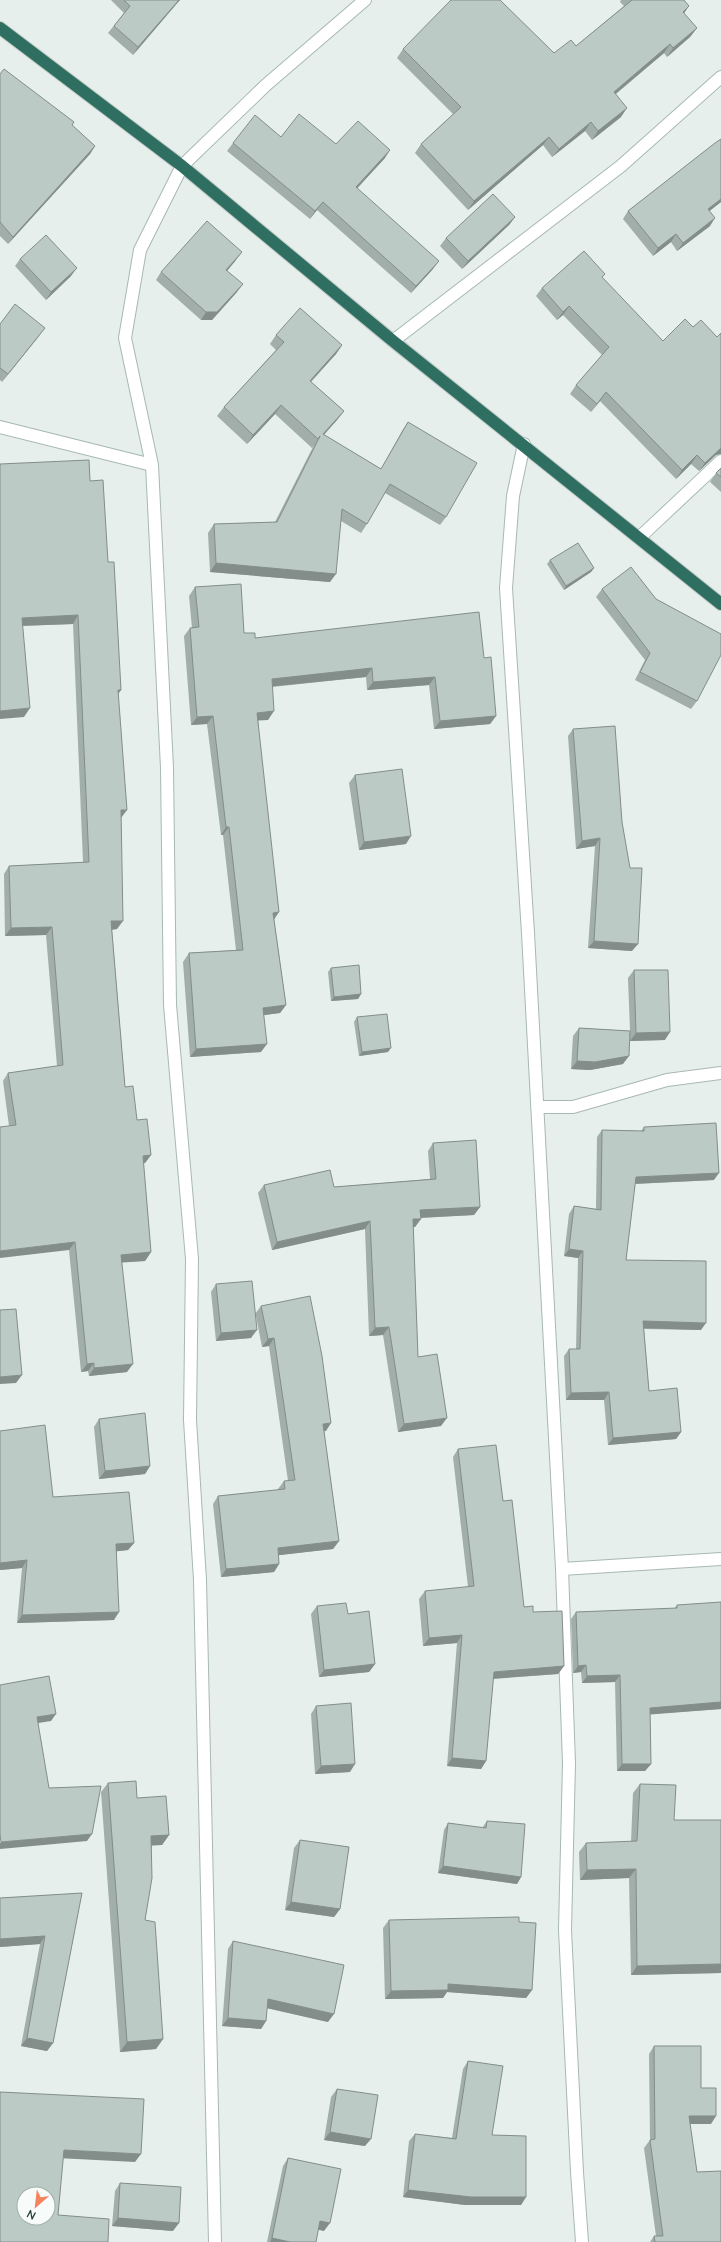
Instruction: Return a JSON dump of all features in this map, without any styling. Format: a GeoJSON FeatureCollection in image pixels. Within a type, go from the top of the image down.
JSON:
{"type":"FeatureCollection","features":[{"type":"Feature","properties":{"kind":"highway"},"geometry":{"type":"LineString","coordinates":[[0,28],[182,166],[393,341],[524,444],[721,604]]}},
{"type":"Feature","properties":{"kind":"street"},"geometry":{"type":"LineString","coordinates":[[215,2242],[200,1580],[190,1420],[192,1259],[170,1005],[167,768],[152,465],[125,338],[140,250],[182,166],[266,85],[365,0]]}},
{"type":"Feature","properties":{"kind":"street"},"geometry":{"type":"LineString","coordinates":[[393,341],[621,166],[721,77]]}},
{"type":"Feature","properties":{"kind":"street"},"geometry":{"type":"LineString","coordinates":[[0,427],[152,465]]}},
{"type":"Feature","properties":{"kind":"street"},"geometry":{"type":"LineString","coordinates":[[524,444],[513,496],[506,588],[537,1107],[562,1570],[569,1763],[565,1930],[582,2242]]}},
{"type":"Feature","properties":{"kind":"street"},"geometry":{"type":"LineString","coordinates":[[640,538],[721,461]]}},
{"type":"Feature","properties":{"kind":"street"},"geometry":{"type":"LineString","coordinates":[[537,1107],[573,1107],[667,1080],[721,1073]]}},
{"type":"Feature","properties":{"kind":"street"},"geometry":{"type":"LineString","coordinates":[[562,1570],[721,1560]]}},
{"type":"Feature","properties":{"kind":"building"},"geometry":{"type":"Polygon","coordinates":[[[124,0],[179,0],[138,47],[114,26],[130,6],[124,0]]]}},
{"type":"Feature","properties":{"kind":"building"},"geometry":{"type":"Polygon","coordinates":[[[451,0],[500,0],[554,53],[571,40],[576,46],[632,0],[684,0],[689,6],[683,12],[697,28],[673,48],[670,44],[614,92],[627,108],[598,131],[591,122],[559,149],[549,137],[474,201],[421,144],[461,107],[403,49],[451,0]]]}},
{"type":"Feature","properties":{"kind":"building"},"geometry":{"type":"Polygon","coordinates":[[[4,69],[74,122],[72,125],[95,146],[13,237],[0,222],[0,74],[4,69]]]}},
{"type":"Feature","properties":{"kind":"building"},"geometry":{"type":"Polygon","coordinates":[[[299,114],[336,144],[358,121],[390,150],[356,187],[439,261],[416,286],[323,202],[315,211],[233,143],[255,115],[281,137],[299,114]]]}},
{"type":"Feature","properties":{"kind":"building"},"geometry":{"type":"Polygon","coordinates":[[[721,139],[721,199],[708,209],[715,218],[683,243],[676,234],[658,248],[628,211],[721,139]]]}},
{"type":"Feature","properties":{"kind":"building"},"geometry":{"type":"Polygon","coordinates":[[[493,194],[515,217],[468,261],[446,238],[493,194]]]}},
{"type":"Feature","properties":{"kind":"building"},"geometry":{"type":"Polygon","coordinates":[[[207,221],[242,252],[226,270],[243,284],[217,312],[206,312],[161,272],[207,221]]]}},
{"type":"Feature","properties":{"kind":"building"},"geometry":{"type":"Polygon","coordinates":[[[46,235],[77,268],[51,292],[20,259],[46,235]]]}},
{"type":"Feature","properties":{"kind":"building"},"geometry":{"type":"Polygon","coordinates":[[[584,251],[605,274],[602,277],[663,341],[685,319],[693,327],[701,320],[717,337],[721,333],[721,448],[705,463],[697,455],[682,470],[606,392],[597,404],[576,385],[609,347],[569,306],[563,312],[542,288],[584,251]]]}},
{"type":"Feature","properties":{"kind":"building"},"geometry":{"type":"Polygon","coordinates":[[[15,304],[45,328],[8,374],[0,368],[0,324],[15,304]]]}},
{"type":"Feature","properties":{"kind":"building"},"geometry":{"type":"Polygon","coordinates":[[[300,308],[342,345],[310,381],[344,411],[323,434],[381,469],[408,422],[477,463],[446,517],[390,484],[367,524],[342,509],[336,574],[216,563],[214,524],[277,522],[320,436],[318,439],[281,405],[253,435],[224,407],[284,342],[276,335],[300,308]]]}},
{"type":"Feature","properties":{"kind":"building"},"geometry":{"type":"Polygon","coordinates":[[[89,460],[90,481],[103,480],[108,562],[114,562],[121,690],[118,690],[127,810],[121,810],[123,921],[111,921],[125,1087],[133,1086],[137,1120],[147,1119],[151,1155],[143,1156],[151,1252],[121,1255],[133,1364],[94,1368],[94,1363],[87,1364],[75,1242],[0,1251],[0,1127],[16,1125],[8,1073],[63,1065],[52,927],[11,928],[9,866],[89,862],[78,615],[22,618],[30,708],[0,711],[0,464],[89,460]]]}},
{"type":"Feature","properties":{"kind":"building"},"geometry":{"type":"Polygon","coordinates":[[[721,468],[721,477],[716,473],[721,468]]]}},
{"type":"Feature","properties":{"kind":"building"},"geometry":{"type":"Polygon","coordinates":[[[578,543],[594,568],[566,586],[550,560],[578,543]]]}},
{"type":"Feature","properties":{"kind":"building"},"geometry":{"type":"Polygon","coordinates":[[[631,567],[656,599],[721,634],[721,655],[697,701],[640,672],[650,653],[602,589],[631,567]]]}},
{"type":"Feature","properties":{"kind":"building"},"geometry":{"type":"Polygon","coordinates":[[[241,584],[244,633],[255,633],[255,638],[479,612],[484,658],[491,657],[496,716],[440,721],[435,677],[373,682],[372,668],[272,679],[274,711],[257,713],[279,912],[273,913],[286,1005],[263,1008],[267,1044],[196,1049],[189,953],[243,950],[229,827],[226,827],[213,716],[197,717],[190,628],[199,627],[195,587],[241,584]]]}},
{"type":"Feature","properties":{"kind":"building"},"geometry":{"type":"Polygon","coordinates":[[[615,726],[622,822],[630,868],[642,868],[638,944],[594,941],[600,838],[582,841],[573,729],[615,726]]]}},
{"type":"Feature","properties":{"kind":"building"},"geometry":{"type":"Polygon","coordinates":[[[402,769],[411,836],[364,842],[355,775],[402,769]]]}},
{"type":"Feature","properties":{"kind":"building"},"geometry":{"type":"Polygon","coordinates":[[[359,965],[361,994],[334,997],[331,968],[359,965]]]}},
{"type":"Feature","properties":{"kind":"building"},"geometry":{"type":"Polygon","coordinates":[[[634,970],[668,970],[670,1032],[636,1033],[634,970]]]}},
{"type":"Feature","properties":{"kind":"building"},"geometry":{"type":"Polygon","coordinates":[[[387,1014],[391,1048],[362,1052],[357,1017],[387,1014]]]}},
{"type":"Feature","properties":{"kind":"building"},"geometry":{"type":"Polygon","coordinates":[[[579,1028],[630,1031],[629,1056],[595,1062],[577,1061],[579,1028]]]}},
{"type":"Feature","properties":{"kind":"building"},"geometry":{"type":"Polygon","coordinates":[[[716,1123],[719,1173],[636,1177],[626,1260],[706,1261],[706,1323],[643,1321],[649,1391],[677,1388],[681,1432],[613,1438],[609,1392],[571,1393],[569,1349],[580,1349],[583,1251],[569,1249],[574,1206],[601,1210],[602,1130],[644,1131],[644,1127],[716,1123]]]}},
{"type":"Feature","properties":{"kind":"building"},"geometry":{"type":"Polygon","coordinates":[[[476,1140],[480,1207],[420,1210],[421,1219],[413,1219],[418,1357],[437,1354],[447,1418],[404,1424],[389,1327],[375,1328],[370,1221],[277,1242],[264,1185],[330,1170],[334,1187],[436,1179],[433,1143],[476,1140]]]}},
{"type":"Feature","properties":{"kind":"building"},"geometry":{"type":"Polygon","coordinates":[[[252,1281],[257,1330],[221,1333],[216,1284],[252,1281]]]}},
{"type":"Feature","properties":{"kind":"building"},"geometry":{"type":"Polygon","coordinates":[[[310,1296],[322,1356],[331,1423],[323,1424],[339,1541],[278,1548],[279,1564],[226,1569],[218,1496],[285,1489],[284,1481],[295,1480],[274,1338],[268,1339],[261,1306],[310,1296]]]}},
{"type":"Feature","properties":{"kind":"building"},"geometry":{"type":"Polygon","coordinates":[[[16,1309],[22,1375],[0,1377],[0,1310],[16,1309]]]}},
{"type":"Feature","properties":{"kind":"building"},"geometry":{"type":"Polygon","coordinates":[[[145,1413],[150,1466],[105,1471],[99,1419],[145,1413]]]}},
{"type":"Feature","properties":{"kind":"building"},"geometry":{"type":"Polygon","coordinates":[[[45,1425],[53,1497],[129,1492],[134,1543],[116,1544],[119,1612],[22,1615],[27,1560],[0,1563],[0,1431],[45,1425]]]}},
{"type":"Feature","properties":{"kind":"building"},"geometry":{"type":"Polygon","coordinates":[[[496,1445],[503,1501],[512,1500],[524,1607],[533,1606],[533,1612],[562,1611],[564,1666],[494,1672],[486,1761],[452,1758],[462,1635],[429,1638],[425,1591],[474,1586],[458,1449],[496,1445]]]}},
{"type":"Feature","properties":{"kind":"building"},"geometry":{"type":"Polygon","coordinates":[[[721,1602],[721,1702],[650,1708],[651,1764],[622,1764],[620,1675],[587,1676],[586,1665],[578,1666],[576,1612],[677,1608],[677,1605],[721,1602]]]}},
{"type":"Feature","properties":{"kind":"building"},"geometry":{"type":"Polygon","coordinates":[[[346,1603],[348,1614],[369,1611],[375,1664],[324,1670],[317,1606],[346,1603]]]}},
{"type":"Feature","properties":{"kind":"building"},"geometry":{"type":"Polygon","coordinates":[[[49,1676],[56,1714],[37,1717],[49,1788],[101,1786],[92,1834],[1,1842],[0,1685],[49,1676]]]}},
{"type":"Feature","properties":{"kind":"building"},"geometry":{"type":"Polygon","coordinates":[[[351,1703],[355,1764],[321,1766],[316,1706],[351,1703]]]}},
{"type":"Feature","properties":{"kind":"building"},"geometry":{"type":"Polygon","coordinates":[[[136,1781],[137,1798],[166,1796],[169,1835],[151,1836],[152,1878],[145,1920],[155,1922],[163,2039],[127,2042],[108,1783],[136,1781]]]}},
{"type":"Feature","properties":{"kind":"building"},"geometry":{"type":"Polygon","coordinates":[[[640,1784],[676,1785],[674,1820],[721,1820],[721,1964],[637,1966],[636,1869],[587,1870],[586,1843],[637,1841],[640,1784]]]}},
{"type":"Feature","properties":{"kind":"building"},"geometry":{"type":"Polygon","coordinates":[[[487,1821],[525,1824],[521,1877],[443,1866],[448,1823],[486,1828],[487,1821]]]}},
{"type":"Feature","properties":{"kind":"building"},"geometry":{"type":"Polygon","coordinates":[[[300,1840],[349,1847],[340,1909],[291,1902],[300,1840]]]}},
{"type":"Feature","properties":{"kind":"building"},"geometry":{"type":"Polygon","coordinates":[[[82,1893],[53,2043],[27,2038],[45,1936],[0,1939],[0,1898],[82,1893]]]}},
{"type":"Feature","properties":{"kind":"building"},"geometry":{"type":"Polygon","coordinates":[[[519,1917],[519,1922],[536,1923],[532,1990],[448,1984],[448,1990],[391,1991],[389,1920],[519,1917]]]}},
{"type":"Feature","properties":{"kind":"building"},"geometry":{"type":"Polygon","coordinates":[[[233,1941],[344,1965],[334,2014],[268,1999],[266,2021],[228,2018],[233,1941]]]}},
{"type":"Feature","properties":{"kind":"building"},"geometry":{"type":"Polygon","coordinates":[[[654,2046],[701,2046],[701,2088],[716,2088],[716,2116],[689,2116],[697,2172],[721,2171],[721,2242],[655,2242],[654,2236],[663,2236],[650,2140],[655,2139],[654,2046]]]}},
{"type":"Feature","properties":{"kind":"building"},"geometry":{"type":"Polygon","coordinates":[[[468,2061],[503,2066],[492,2135],[526,2136],[526,2197],[471,2197],[408,2190],[415,2134],[456,2139],[468,2061]]]}},
{"type":"Feature","properties":{"kind":"building"},"geometry":{"type":"Polygon","coordinates":[[[337,2089],[378,2095],[371,2139],[330,2132],[337,2089]]]}},
{"type":"Feature","properties":{"kind":"building"},"geometry":{"type":"Polygon","coordinates":[[[0,2092],[144,2099],[141,2154],[64,2150],[58,2215],[109,2219],[108,2242],[0,2242],[0,2092]]]}},
{"type":"Feature","properties":{"kind":"building"},"geometry":{"type":"Polygon","coordinates":[[[288,2158],[341,2169],[330,2223],[320,2221],[316,2242],[290,2242],[272,2238],[288,2158]]]}},
{"type":"Feature","properties":{"kind":"building"},"geometry":{"type":"Polygon","coordinates":[[[120,2183],[181,2187],[179,2223],[118,2218],[120,2183]]]}}]}
